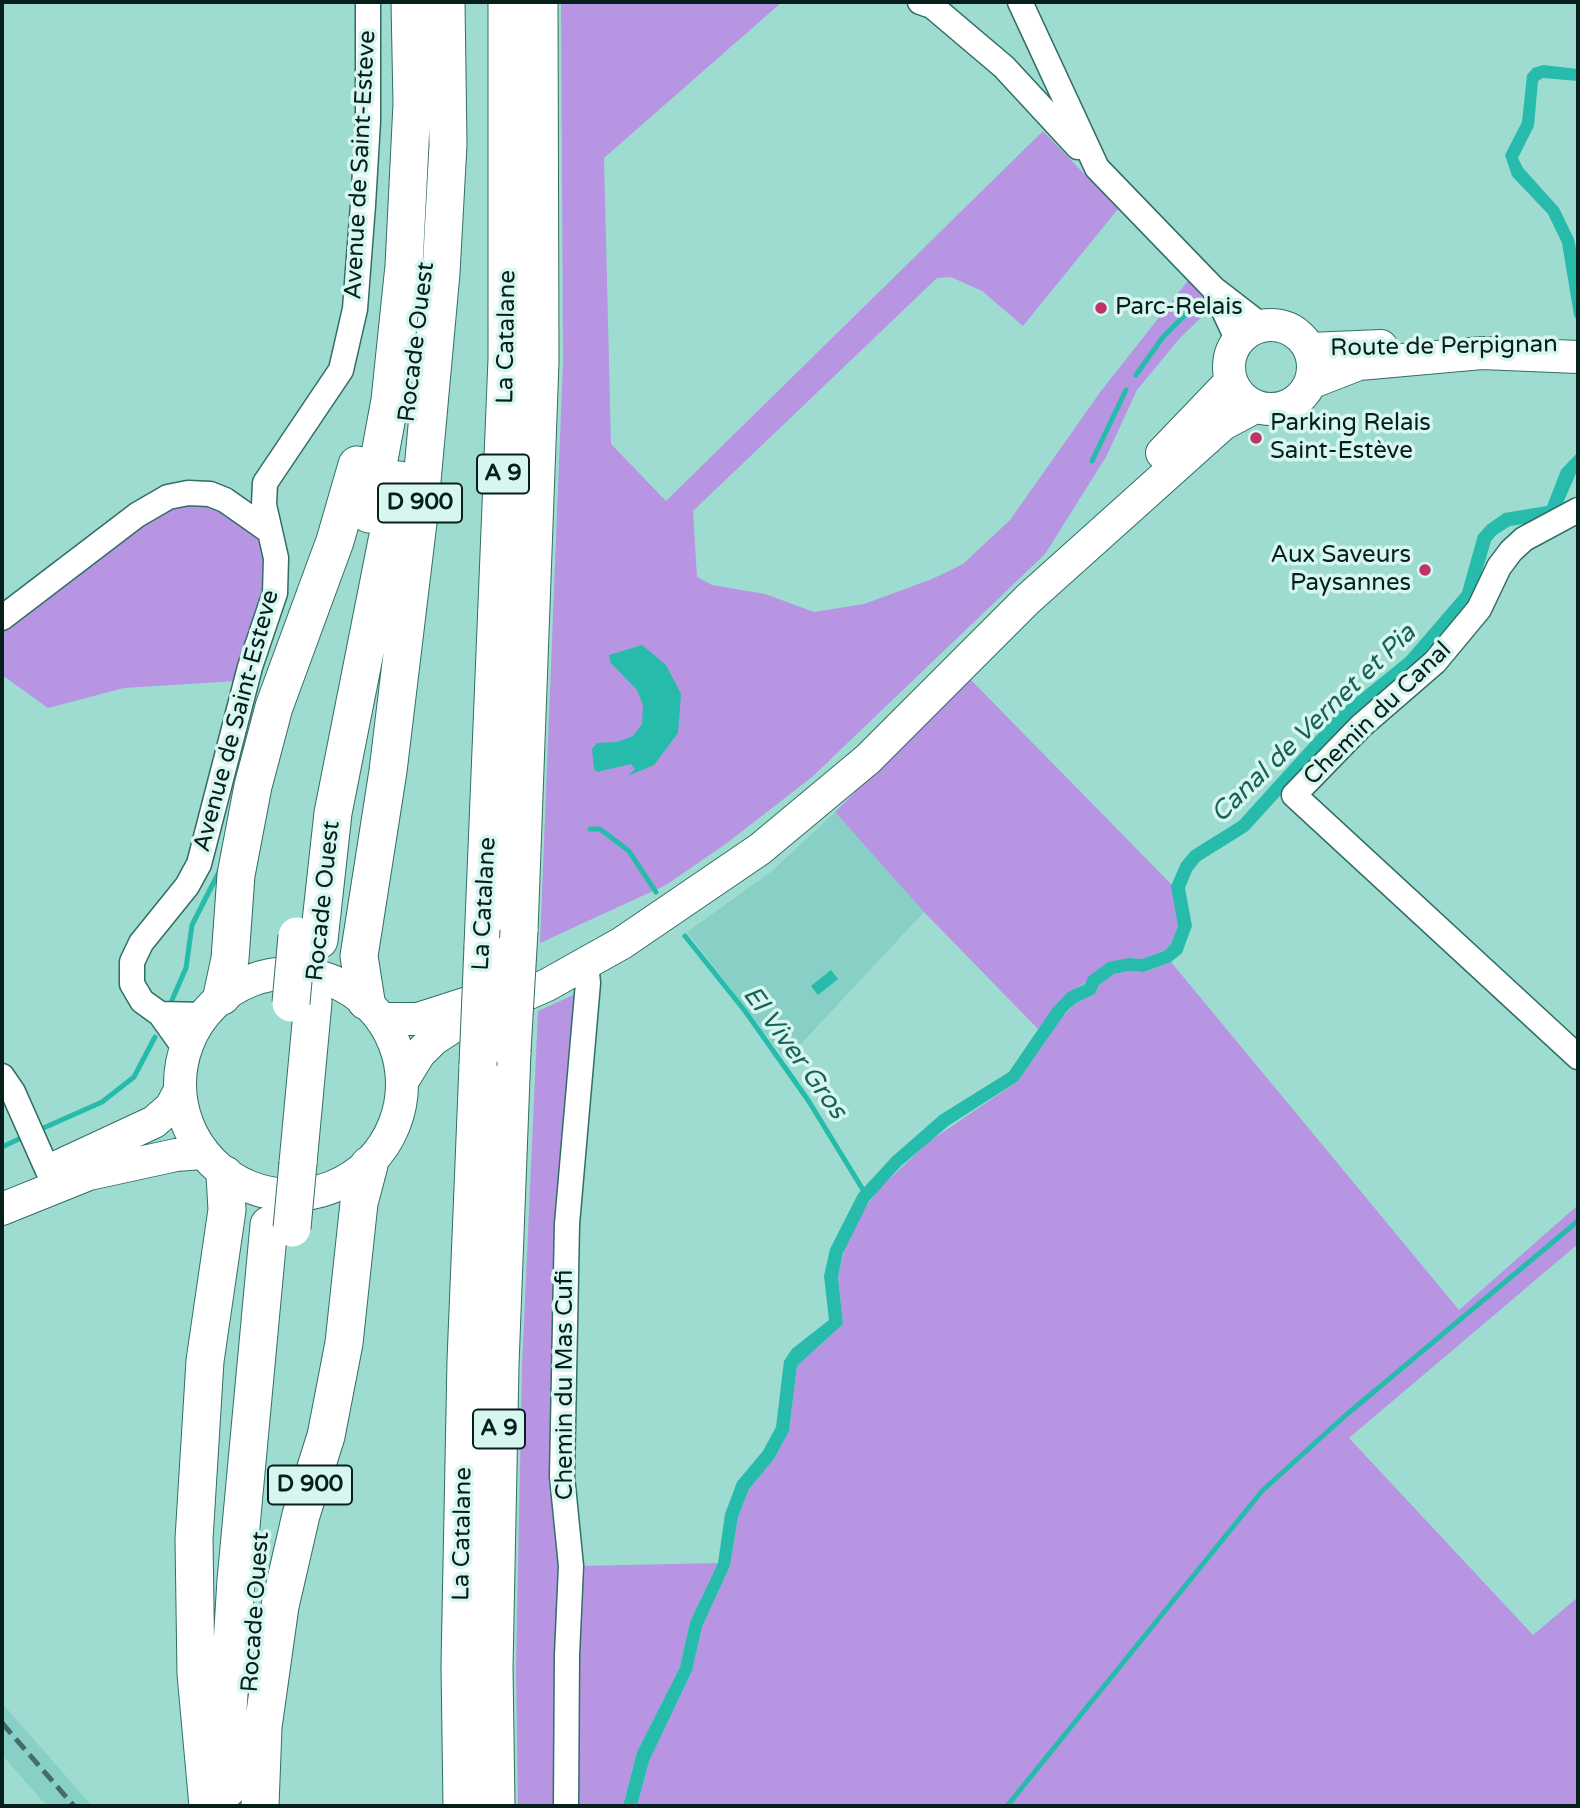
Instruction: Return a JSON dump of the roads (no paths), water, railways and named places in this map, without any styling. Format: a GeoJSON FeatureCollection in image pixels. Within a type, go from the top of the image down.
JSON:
{"type":"FeatureCollection","features":[{"type":"Feature","properties":{"kind":"highway","name":"Rocade Ouest"},"geometry":{"type":"LineString","coordinates":[[249,1806],[250,1707],[281,1226],[308,938],[309,824],[324,726],[359,568],[390,400],[404,266],[412,104],[410,2]]}},
{"type":"Feature","properties":{"kind":"highway","name":"Rocade Ouest"},"geometry":{"type":"LineString","coordinates":[[308,938],[356,688],[389,543],[422,318],[432,204],[433,2]]}},
{"type":"Feature","properties":{"kind":"highway","name":"D 900"},"geometry":{"type":"LineString","coordinates":[[374,1010],[359,956],[388,771],[419,514],[441,273],[448,145],[446,2]]}},
{"type":"Feature","properties":{"kind":"highway","name":"La Catalane"},"geometry":{"type":"LineString","coordinates":[[462,1806],[460,1666],[466,1360],[507,359],[507,2]]}},
{"type":"Feature","properties":{"kind":"highway","name":"La Catalane"},"geometry":{"type":"LineString","coordinates":[[496,1806],[494,1668],[499,1379],[540,362],[539,2]]}},
{"type":"Feature","properties":{"kind":"highway","name":"D 900"},"geometry":{"type":"LineString","coordinates":[[213,1005],[230,959],[236,875],[253,786],[274,706],[335,541],[368,426],[388,296],[412,104]]}},
{"type":"Feature","properties":{"kind":"highway"},"geometry":{"type":"LineString","coordinates":[[208,1806],[196,1674],[194,1539],[205,1361],[228,1210],[213,1164]]}},
{"type":"Feature","properties":{"kind":"highway","name":"D 900"},"geometry":{"type":"LineString","coordinates":[[260,1806],[263,1727],[280,1606],[301,1515],[331,1410],[344,1343],[359,1203],[369,1165]]}},
{"type":"Feature","properties":{"kind":"highway","name":"Rocade Ouest"},"geometry":{"type":"LineString","coordinates":[[227,1806],[228,1710],[236,1580],[281,1226]]}},
{"type":"Feature","properties":{"kind":"main road"},"geometry":{"type":"LineString","coordinates":[[1276,325],[1290,329],[1310,349],[1313,360],[1310,383],[1305,393],[1289,406],[1276,409],[1255,407],[1245,401],[1231,381],[1229,361],[1250,333],[1276,325]]}},
{"type":"Feature","properties":{"kind":"main road","name":"Route de Perpignan"},"geometry":{"type":"LineString","coordinates":[[1310,349],[1507,341],[1578,346]]}},
{"type":"Feature","properties":{"kind":"main road","name":"Route de Perpignan"},"geometry":{"type":"LineString","coordinates":[[1310,383],[1359,364],[1482,353],[1578,357]]}},
{"type":"Feature","properties":{"kind":"main road"},"geometry":{"type":"LineString","coordinates":[[374,1010],[418,1019],[461,1006],[494,992],[592,942],[672,895],[734,852],[819,785],[933,678],[1172,443],[1231,381]]}},
{"type":"Feature","properties":{"kind":"main road"},"geometry":{"type":"LineString","coordinates":[[403,1080],[419,1054],[434,1039],[454,1026],[547,985],[586,964],[709,885],[834,789],[1028,599],[1223,424],[1255,407]]}},
{"type":"Feature","properties":{"kind":"main road"},"geometry":{"type":"LineString","coordinates":[[2,1191],[154,1122],[171,1107],[179,1092],[185,1049],[213,1005],[249,981],[279,973],[310,974],[340,984],[374,1010],[397,1048],[403,1080],[401,1108],[392,1134],[369,1165],[337,1187],[299,1196],[260,1192],[213,1164],[176,1155],[89,1174],[2,1209]]}},
{"type":"Feature","properties":{"kind":"main road"},"geometry":{"type":"LineString","coordinates":[[179,1092],[186,1124],[213,1164]]}},
{"type":"Feature","properties":{"kind":"street","name":"Avenue de Saint-Esteve"},"geometry":{"type":"LineString","coordinates":[[185,1049],[159,1014],[142,1002],[132,984],[132,962],[141,943],[187,886],[199,864],[250,667],[275,593],[276,558],[264,505],[265,483],[341,370],[355,309],[368,121],[368,2]]}},
{"type":"Feature","properties":{"kind":"street"},"geometry":{"type":"LineString","coordinates":[[920,2],[932,6],[1004,67],[1214,289],[1250,333]]}},
{"type":"Feature","properties":{"kind":"street"},"geometry":{"type":"LineString","coordinates":[[1020,2],[1097,168]]}},
{"type":"Feature","properties":{"kind":"street"},"geometry":{"type":"LineString","coordinates":[[1482,353],[1578,372]]}},
{"type":"Feature","properties":{"kind":"street"},"geometry":{"type":"LineString","coordinates":[[225,500],[265,483]]}},
{"type":"Feature","properties":{"kind":"street"},"geometry":{"type":"LineString","coordinates":[[2,618],[137,515],[168,497],[199,494],[225,500],[269,531]]}},
{"type":"Feature","properties":{"kind":"street","name":"Chemin du Canal"},"geometry":{"type":"LineString","coordinates":[[1578,510],[1524,540],[1511,551],[1499,567],[1479,610],[1435,662],[1361,726],[1294,795],[1578,1057]]}},
{"type":"Feature","properties":{"kind":"street","name":"Chemin du Mas Cufi"},"geometry":{"type":"LineString","coordinates":[[566,1806],[571,1566],[562,1476],[567,1224],[586,1010],[586,964]]}},
{"type":"Feature","properties":{"kind":"street"},"geometry":{"type":"LineString","coordinates":[[159,1014],[213,1005]]}},
{"type":"Feature","properties":{"kind":"street"},"geometry":{"type":"LineString","coordinates":[[2,1076],[13,1092],[48,1171]]}},
{"type":"Feature","properties":{"kind":"waterway"},"geometry":{"type":"LineString","coordinates":[[1136,375],[1163,337],[1200,300]]}},
{"type":"Feature","properties":{"kind":"waterway"},"geometry":{"type":"LineString","coordinates":[[1092,461],[1126,390]]}},
{"type":"Feature","properties":{"kind":"waterway","name":"El Viver Gros"},"geometry":{"type":"LineString","coordinates":[[590,829],[600,829],[629,851],[656,892]]}},
{"type":"Feature","properties":{"kind":"waterway","name":"El Viver Gros"},"geometry":{"type":"LineString","coordinates":[[172,1000],[186,968],[192,925],[220,870]]}},
{"type":"Feature","properties":{"kind":"waterway","name":"El Viver Gros"},"geometry":{"type":"LineString","coordinates":[[685,936],[745,1011],[808,1100],[865,1193]]}},
{"type":"Feature","properties":{"kind":"waterway","name":"El Viver Gros"},"geometry":{"type":"LineString","coordinates":[[39,1130],[102,1102],[134,1077],[155,1037]]}},
{"type":"Feature","properties":{"kind":"waterway","name":"El Viver Gros"},"geometry":{"type":"LineString","coordinates":[[2,1147],[21,1138]]}},
{"type":"Feature","properties":{"kind":"waterway"},"geometry":{"type":"LineString","coordinates":[[1007,1806],[1262,1491],[1346,1415],[1578,1221]]}},
{"type":"Feature","properties":{"kind":"railway"},"geometry":{"type":"LineString","coordinates":[[2,1723],[74,1806]]}},
{"type":"Feature","properties":{"kind":"place","name":"Parc-Relais"},"geometry":{"type":"Point","coordinates":[1101,308]}},
{"type":"Feature","properties":{"kind":"place","name":"Parking Relais Saint-Estève"},"geometry":{"type":"Point","coordinates":[1256,438]}},
{"type":"Feature","properties":{"kind":"place","name":"Aux Saveurs Paysannes"},"geometry":{"type":"Point","coordinates":[1425,570]}},
{"type":"Feature","properties":{"kind":"water label","name":"Canal de Vernet et Pia"},"geometry":{"type":"Point","coordinates":[1314,724]}}]}
